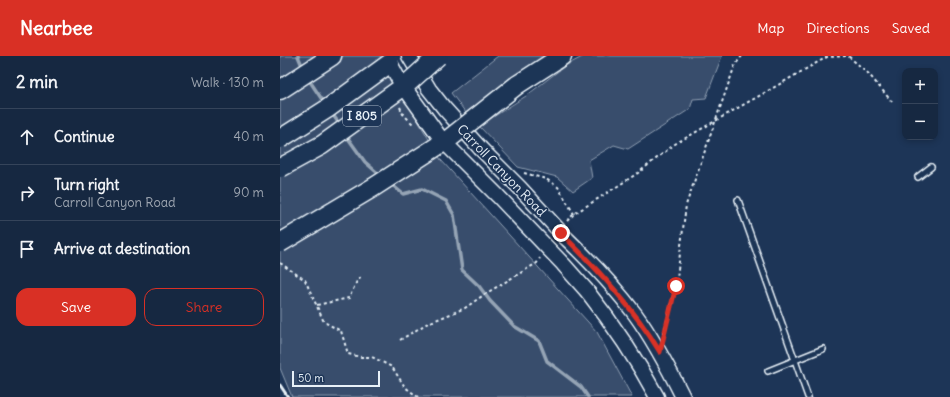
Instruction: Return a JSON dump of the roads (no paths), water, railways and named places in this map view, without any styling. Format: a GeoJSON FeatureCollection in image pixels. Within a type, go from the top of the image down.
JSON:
{"type":"FeatureCollection","features":[{"type":"Feature","properties":{"kind":"highway"},"geometry":{"type":"LineString","coordinates":[[280,90],[332,56]]}},
{"type":"Feature","properties":{"kind":"highway","name":"I 805"},"geometry":{"type":"LineString","coordinates":[[280,168],[322,145],[407,84],[438,56]]}},
{"type":"Feature","properties":{"kind":"highway"},"geometry":{"type":"LineString","coordinates":[[280,243],[374,187],[450,138],[517,85],[562,56]]}},
{"type":"Feature","properties":{"kind":"highway"},"geometry":{"type":"LineString","coordinates":[[280,128],[388,58]]}},
{"type":"Feature","properties":{"kind":"highway"},"geometry":{"type":"LineString","coordinates":[[280,139],[327,109],[388,58]]}},
{"type":"Feature","properties":{"kind":"main road","name":"Carroll Canyon Road"},"geometry":{"type":"LineString","coordinates":[[409,56],[429,89],[466,134],[520,188],[606,279],[636,316],[660,352],[683,397]]}},
{"type":"Feature","properties":{"kind":"main road","name":"Carroll Canyon Road"},"geometry":{"type":"LineString","coordinates":[[388,58],[399,80],[442,140],[558,259],[587,291],[634,358],[657,397]]}},
{"type":"Feature","properties":{"kind":"lane"},"geometry":{"type":"LineString","coordinates":[[918,177],[931,167]]}},
{"type":"Feature","properties":{"kind":"lane"},"geometry":{"type":"LineString","coordinates":[[738,200],[808,397]]}},
{"type":"Feature","properties":{"kind":"lane"},"geometry":{"type":"LineString","coordinates":[[768,372],[823,349]]}},
{"type":"Feature","properties":{"kind":"waterway"},"geometry":{"type":"LineString","coordinates":[[298,56],[303,68]]}},
{"type":"Feature","properties":{"kind":"waterway"},"geometry":{"type":"LineString","coordinates":[[307,77],[325,104]]}},
{"type":"Feature","properties":{"kind":"waterway"},"geometry":{"type":"LineString","coordinates":[[331,112],[340,125]]}},
{"type":"Feature","properties":{"kind":"waterway"},"geometry":{"type":"LineString","coordinates":[[345,134],[365,162],[381,176]]}},
{"type":"Feature","properties":{"kind":"waterway"},"geometry":{"type":"LineString","coordinates":[[391,184],[403,194],[422,189],[446,201],[454,215],[462,270],[479,286],[490,301],[514,326],[539,341],[547,361],[581,387],[588,397]]}},
{"type":"Feature","properties":{"kind":"railway"},"geometry":{"type":"LineString","coordinates":[[280,385],[288,397]]}}]}
